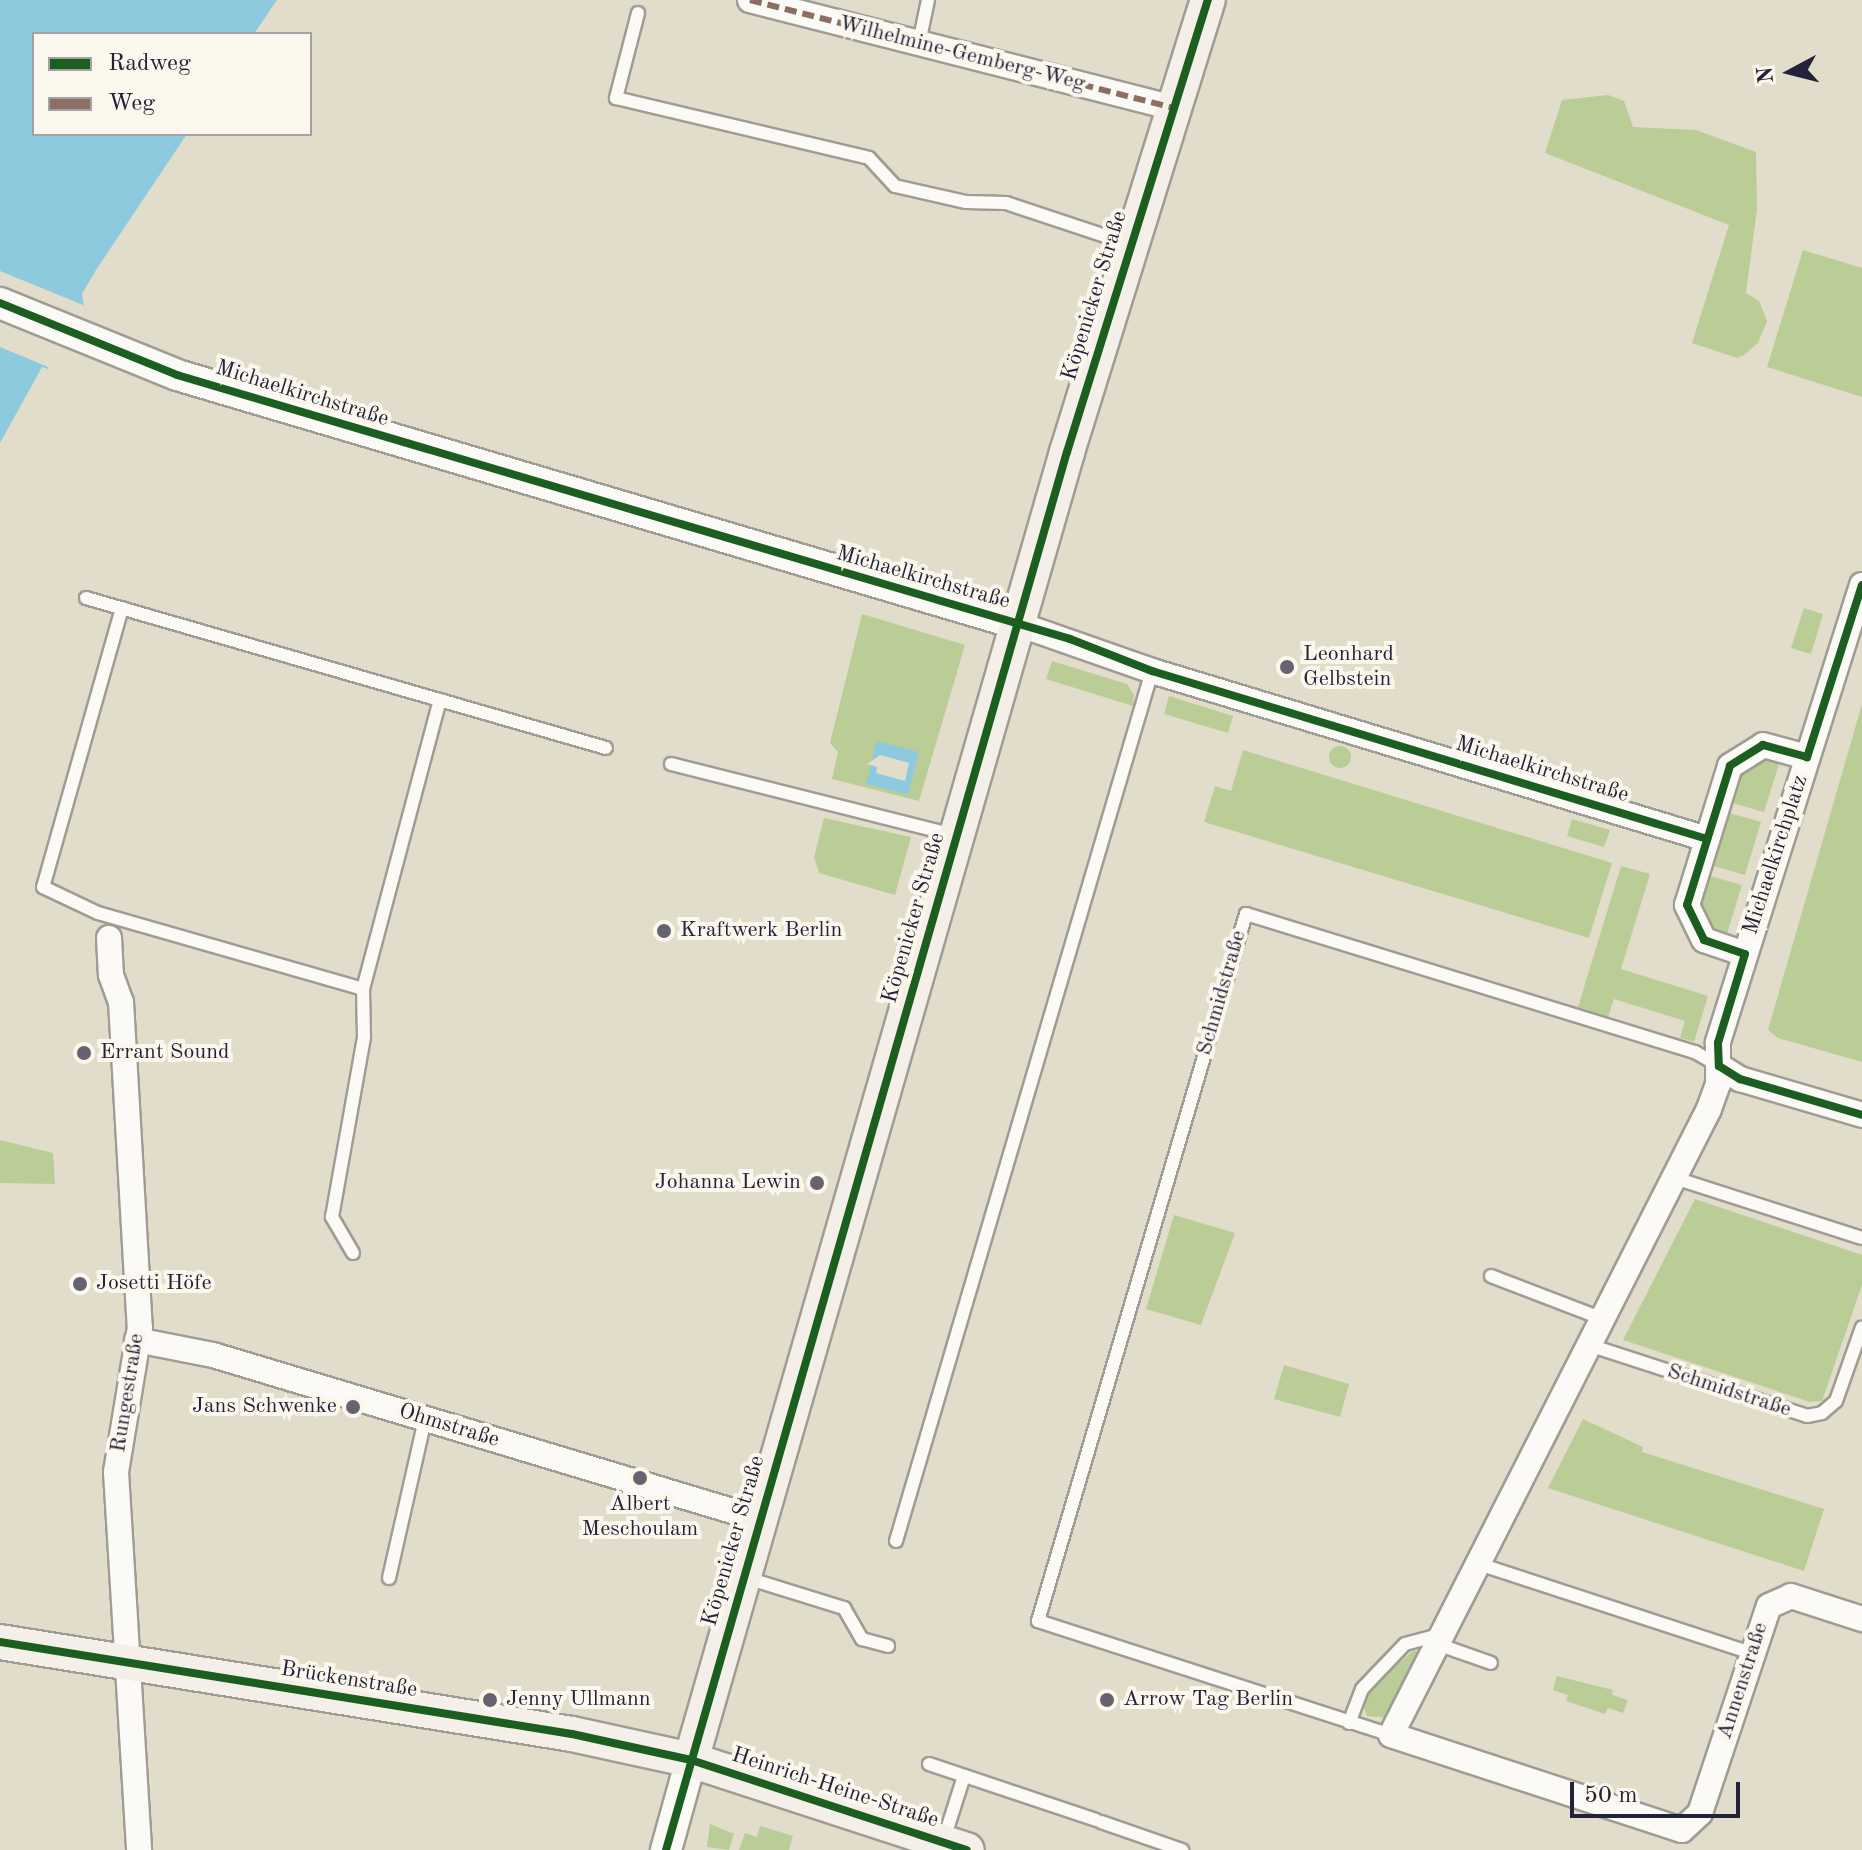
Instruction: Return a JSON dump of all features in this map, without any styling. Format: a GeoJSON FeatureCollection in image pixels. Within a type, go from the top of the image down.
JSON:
{"type":"FeatureCollection","features":[{"type":"Feature","properties":{"kind":"main road","name":"Köpenicker Straße"},"geometry":{"type":"LineString","coordinates":[[691,1760],[1129,244],[1208,0]]}},
{"type":"Feature","properties":{"kind":"main road","name":"Brückenstraße"},"geometry":{"type":"LineString","coordinates":[[0,1642],[572,1734],[691,1760]]}},
{"type":"Feature","properties":{"kind":"main road","name":"Heinrich-Heine-Straße"},"geometry":{"type":"LineString","coordinates":[[691,1760],[955,1846]]}},
{"type":"Feature","properties":{"kind":"street","name":"Wilhelmine-Gemberg-Weg"},"geometry":{"type":"LineString","coordinates":[[750,0],[1173,108]]}},
{"type":"Feature","properties":{"kind":"street","name":"Michaelkirchstraße"},"geometry":{"type":"LineString","coordinates":[[0,303],[177,375],[1018,624],[1152,671],[1707,839]]}},
{"type":"Feature","properties":{"kind":"street","name":"Michaelkirchplatz"},"geometry":{"type":"LineString","coordinates":[[1719,1066],[1718,1043],[1807,757],[1854,639],[1862,585]]}},
{"type":"Feature","properties":{"kind":"street","name":"Michaelkirchplatz"},"geometry":{"type":"LineString","coordinates":[[1745,954],[1704,940],[1687,905],[1707,839],[1730,766],[1763,745],[1807,757]]}},
{"type":"Feature","properties":{"kind":"street","name":"Rungestraße"},"geometry":{"type":"LineString","coordinates":[[113,928],[111,975],[121,1002],[137,1340],[116,1472],[139,1850]]}},
{"type":"Feature","properties":{"kind":"street"},"geometry":{"type":"LineString","coordinates":[[1391,1735],[1709,1109],[1719,1066],[1740,1079],[1862,1115]]}},
{"type":"Feature","properties":{"kind":"street","name":"Ohmstraße"},"geometry":{"type":"LineString","coordinates":[[137,1340],[213,1355],[759,1519]]}},
{"type":"Feature","properties":{"kind":"street","name":"Annenstraße"},"geometry":{"type":"LineString","coordinates":[[1391,1735],[1668,1829],[1682,1830],[1700,1813],[1762,1619],[1779,1597],[1805,1599],[1862,1619]]}},
{"type":"Feature","properties":{"kind":"street","name":"Köpenicker Straße"},"geometry":{"type":"LineString","coordinates":[[666,1850],[691,1760]]}},
{"type":"Feature","properties":{"kind":"lane"},"geometry":{"type":"LineString","coordinates":[[919,43],[928,0]]}},
{"type":"Feature","properties":{"kind":"lane"},"geometry":{"type":"LineString","coordinates":[[638,13],[616,98],[869,158],[895,186],[966,202],[1006,203],[1129,244]]}},
{"type":"Feature","properties":{"kind":"lane"},"geometry":{"type":"LineString","coordinates":[[86,598],[606,748]]}},
{"type":"Feature","properties":{"kind":"lane"},"geometry":{"type":"LineString","coordinates":[[122,608],[43,887],[113,928],[363,989]]}},
{"type":"Feature","properties":{"kind":"lane"},"geometry":{"type":"LineString","coordinates":[[896,1541],[1152,671]]}},
{"type":"Feature","properties":{"kind":"lane"},"geometry":{"type":"LineString","coordinates":[[353,1253],[332,1217],[364,1037],[363,989],[440,700]]}},
{"type":"Feature","properties":{"kind":"lane"},"geometry":{"type":"LineString","coordinates":[[671,764],[957,836]]}},
{"type":"Feature","properties":{"kind":"lane","name":"Schmidstraße"},"geometry":{"type":"LineString","coordinates":[[1349,1723],[1038,1621],[1246,914],[1695,1052],[1719,1066]]}},
{"type":"Feature","properties":{"kind":"lane"},"geometry":{"type":"LineString","coordinates":[[1675,1178],[1862,1238]]}},
{"type":"Feature","properties":{"kind":"lane"},"geometry":{"type":"LineString","coordinates":[[1491,1276],[1603,1319]]}},
{"type":"Feature","properties":{"kind":"lane","name":"Schmidstraße"},"geometry":{"type":"LineString","coordinates":[[1589,1345],[1807,1416],[1822,1413],[1836,1401],[1862,1327]]}},
{"type":"Feature","properties":{"kind":"lane"},"geometry":{"type":"LineString","coordinates":[[389,1578],[425,1419]]}},
{"type":"Feature","properties":{"kind":"lane"},"geometry":{"type":"LineString","coordinates":[[1479,1564],[1751,1653]]}},
{"type":"Feature","properties":{"kind":"lane"},"geometry":{"type":"LineString","coordinates":[[743,1576],[844,1608],[862,1639],[888,1646]]}},
{"type":"Feature","properties":{"kind":"lane"},"geometry":{"type":"LineString","coordinates":[[1391,1735],[1349,1723],[1362,1689],[1405,1644],[1440,1639],[1491,1663]]}},
{"type":"Feature","properties":{"kind":"lane"},"geometry":{"type":"LineString","coordinates":[[929,1764],[1182,1850]]}},
{"type":"Feature","properties":{"kind":"lane"},"geometry":{"type":"LineString","coordinates":[[955,1846],[964,1776]]}},
{"type":"Feature","properties":{"kind":"green space"},"geometry":{"type":"Polygon","coordinates":[[[1608,95],[1624,101],[1633,127],[1696,130],[1756,152],[1757,209],[1746,293],[1759,301],[1767,321],[1758,343],[1744,355],[1737,358],[1692,343],[1729,225],[1545,153],[1562,100],[1608,95]]]}},
{"type":"Feature","properties":{"kind":"green space"},"geometry":{"type":"Polygon","coordinates":[[[1803,250],[1862,268],[1862,397],[1767,367],[1803,250]]]}},
{"type":"Feature","properties":{"kind":"green space"},"geometry":{"type":"Polygon","coordinates":[[[1804,608],[1823,614],[1811,654],[1791,648],[1804,608]]]}},
{"type":"Feature","properties":{"kind":"green space"},"geometry":{"type":"Polygon","coordinates":[[[862,614],[965,645],[919,801],[832,779],[838,752],[830,743],[862,614]]]}},
{"type":"Feature","properties":{"kind":"green space"},"geometry":{"type":"Polygon","coordinates":[[[1052,661],[1127,684],[1134,695],[1133,706],[1046,679],[1052,661]]]}},
{"type":"Feature","properties":{"kind":"green space"},"geometry":{"type":"Polygon","coordinates":[[[1169,696],[1233,716],[1228,733],[1164,714],[1169,696]]]}},
{"type":"Feature","properties":{"kind":"green space"},"geometry":{"type":"Polygon","coordinates":[[[1862,704],[1862,1062],[1778,1038],[1768,1030],[1862,704]]]}},
{"type":"Feature","properties":{"kind":"green space"},"geometry":{"type":"Polygon","coordinates":[[[1336,746],[1344,746],[1351,757],[1344,768],[1336,768],[1329,761],[1329,753],[1336,746]]]}},
{"type":"Feature","properties":{"kind":"green space"},"geometry":{"type":"Polygon","coordinates":[[[1243,750],[1612,863],[1589,938],[1204,822],[1215,786],[1231,791],[1243,750]]]}},
{"type":"Feature","properties":{"kind":"green space"},"geometry":{"type":"Polygon","coordinates":[[[1766,757],[1780,761],[1764,812],[1729,802],[1738,774],[1766,757]]]}},
{"type":"Feature","properties":{"kind":"green space"},"geometry":{"type":"Polygon","coordinates":[[[1726,812],[1761,822],[1745,875],[1710,865],[1726,812]]]}},
{"type":"Feature","properties":{"kind":"green space"},"geometry":{"type":"Polygon","coordinates":[[[824,818],[911,837],[895,895],[819,873],[814,857],[824,818]]]}},
{"type":"Feature","properties":{"kind":"green space"},"geometry":{"type":"Polygon","coordinates":[[[1572,819],[1610,830],[1604,847],[1567,836],[1572,819]]]}},
{"type":"Feature","properties":{"kind":"green space"},"geometry":{"type":"Polygon","coordinates":[[[1621,866],[1650,874],[1621,969],[1708,996],[1694,1042],[1680,1038],[1685,1021],[1614,999],[1608,1017],[1578,1007],[1621,866]]]}},
{"type":"Feature","properties":{"kind":"green space"},"geometry":{"type":"Polygon","coordinates":[[[1707,875],[1742,885],[1726,937],[1713,933],[1699,902],[1707,875]]]}},
{"type":"Feature","properties":{"kind":"green space"},"geometry":{"type":"Polygon","coordinates":[[[0,1140],[53,1153],[55,1184],[0,1183],[0,1140]]]}},
{"type":"Feature","properties":{"kind":"green space"},"geometry":{"type":"Polygon","coordinates":[[[1695,1199],[1862,1255],[1862,1285],[1822,1401],[1810,1402],[1623,1340],[1695,1199]]]}},
{"type":"Feature","properties":{"kind":"green space"},"geometry":{"type":"Polygon","coordinates":[[[1174,1215],[1235,1233],[1201,1325],[1146,1309],[1174,1215]]]}},
{"type":"Feature","properties":{"kind":"green space"},"geometry":{"type":"Polygon","coordinates":[[[1284,1365],[1349,1384],[1340,1417],[1274,1399],[1284,1365]]]}},
{"type":"Feature","properties":{"kind":"green space"},"geometry":{"type":"Polygon","coordinates":[[[1583,1419],[1643,1447],[1642,1452],[1824,1509],[1804,1571],[1548,1488],[1583,1419]]]}},
{"type":"Feature","properties":{"kind":"green space"},"geometry":{"type":"Polygon","coordinates":[[[1414,1650],[1421,1655],[1388,1718],[1367,1716],[1362,1703],[1368,1690],[1414,1650]]]}},
{"type":"Feature","properties":{"kind":"green space"},"geometry":{"type":"Polygon","coordinates":[[[1557,1676],[1613,1690],[1612,1695],[1628,1700],[1623,1713],[1608,1708],[1605,1714],[1566,1701],[1568,1695],[1553,1690],[1557,1676]]]}},
{"type":"Feature","properties":{"kind":"green space"},"geometry":{"type":"Polygon","coordinates":[[[710,1824],[734,1834],[729,1850],[707,1847],[710,1824]]]}},
{"type":"Feature","properties":{"kind":"green space"},"geometry":{"type":"Polygon","coordinates":[[[760,1826],[793,1836],[789,1850],[739,1850],[745,1833],[757,1837],[760,1826]]]}},
{"type":"Feature","properties":{"kind":"water"},"geometry":{"type":"Polygon","coordinates":[[[0,0],[277,0],[255,32],[32,32],[32,136],[186,136],[96,270],[82,294],[84,306],[48,369],[42,367],[0,443],[0,0]]]}},
{"type":"Feature","properties":{"kind":"water"},"geometry":{"type":"Polygon","coordinates":[[[877,741],[919,752],[908,795],[866,784],[877,741]]]}},
{"type":"Feature","properties":{"kind":"pier"},"geometry":{"type":"Polygon","coordinates":[[[0,271],[88,307],[53,369],[0,347],[0,271]]]}},
{"type":"Feature","properties":{"kind":"pier"},"geometry":{"type":"Polygon","coordinates":[[[880,755],[909,763],[905,781],[876,773],[877,767],[867,764],[880,755]]]}},
{"type":"Feature","properties":{"kind":"marked path"},"geometry":{"type":"LineString","coordinates":[[750,0],[1173,108]]}},
{"type":"Feature","properties":{"kind":"cycle path"},"geometry":{"type":"LineString","coordinates":[[666,1850],[1067,452],[1208,0]]}},
{"type":"Feature","properties":{"kind":"cycle path"},"geometry":{"type":"LineString","coordinates":[[0,303],[177,375],[1070,639],[1152,671],[1707,839]]}},
{"type":"Feature","properties":{"kind":"cycle path"},"geometry":{"type":"LineString","coordinates":[[1862,585],[1807,757],[1763,745],[1730,766],[1687,905],[1704,940],[1745,954],[1718,1043],[1719,1066],[1740,1079],[1862,1115]]}},
{"type":"Feature","properties":{"kind":"cycle path"},"geometry":{"type":"LineString","coordinates":[[0,1642],[572,1734],[691,1760],[967,1850]]}},
{"type":"Feature","properties":{"kind":"place","name":"Leonhard Gelbstein"},"geometry":{"type":"Point","coordinates":[1287,667]}},
{"type":"Feature","properties":{"kind":"place","name":"Kraftwerk Berlin"},"geometry":{"type":"Point","coordinates":[664,931]}},
{"type":"Feature","properties":{"kind":"place","name":"Errant Sound"},"geometry":{"type":"Point","coordinates":[84,1053]}},
{"type":"Feature","properties":{"kind":"place","name":"Johanna Lewin"},"geometry":{"type":"Point","coordinates":[817,1183]}},
{"type":"Feature","properties":{"kind":"place","name":"Josetti Höfe"},"geometry":{"type":"Point","coordinates":[80,1284]}},
{"type":"Feature","properties":{"kind":"place","name":"Jans Schwenke"},"geometry":{"type":"Point","coordinates":[353,1407]}},
{"type":"Feature","properties":{"kind":"place","name":"Albert Meschoulam"},"geometry":{"type":"Point","coordinates":[640,1478]}},
{"type":"Feature","properties":{"kind":"place","name":"Jenny Ullmann"},"geometry":{"type":"Point","coordinates":[490,1700]}},
{"type":"Feature","properties":{"kind":"place","name":"Arrow Tag Berlin"},"geometry":{"type":"Point","coordinates":[1107,1700]}}]}
